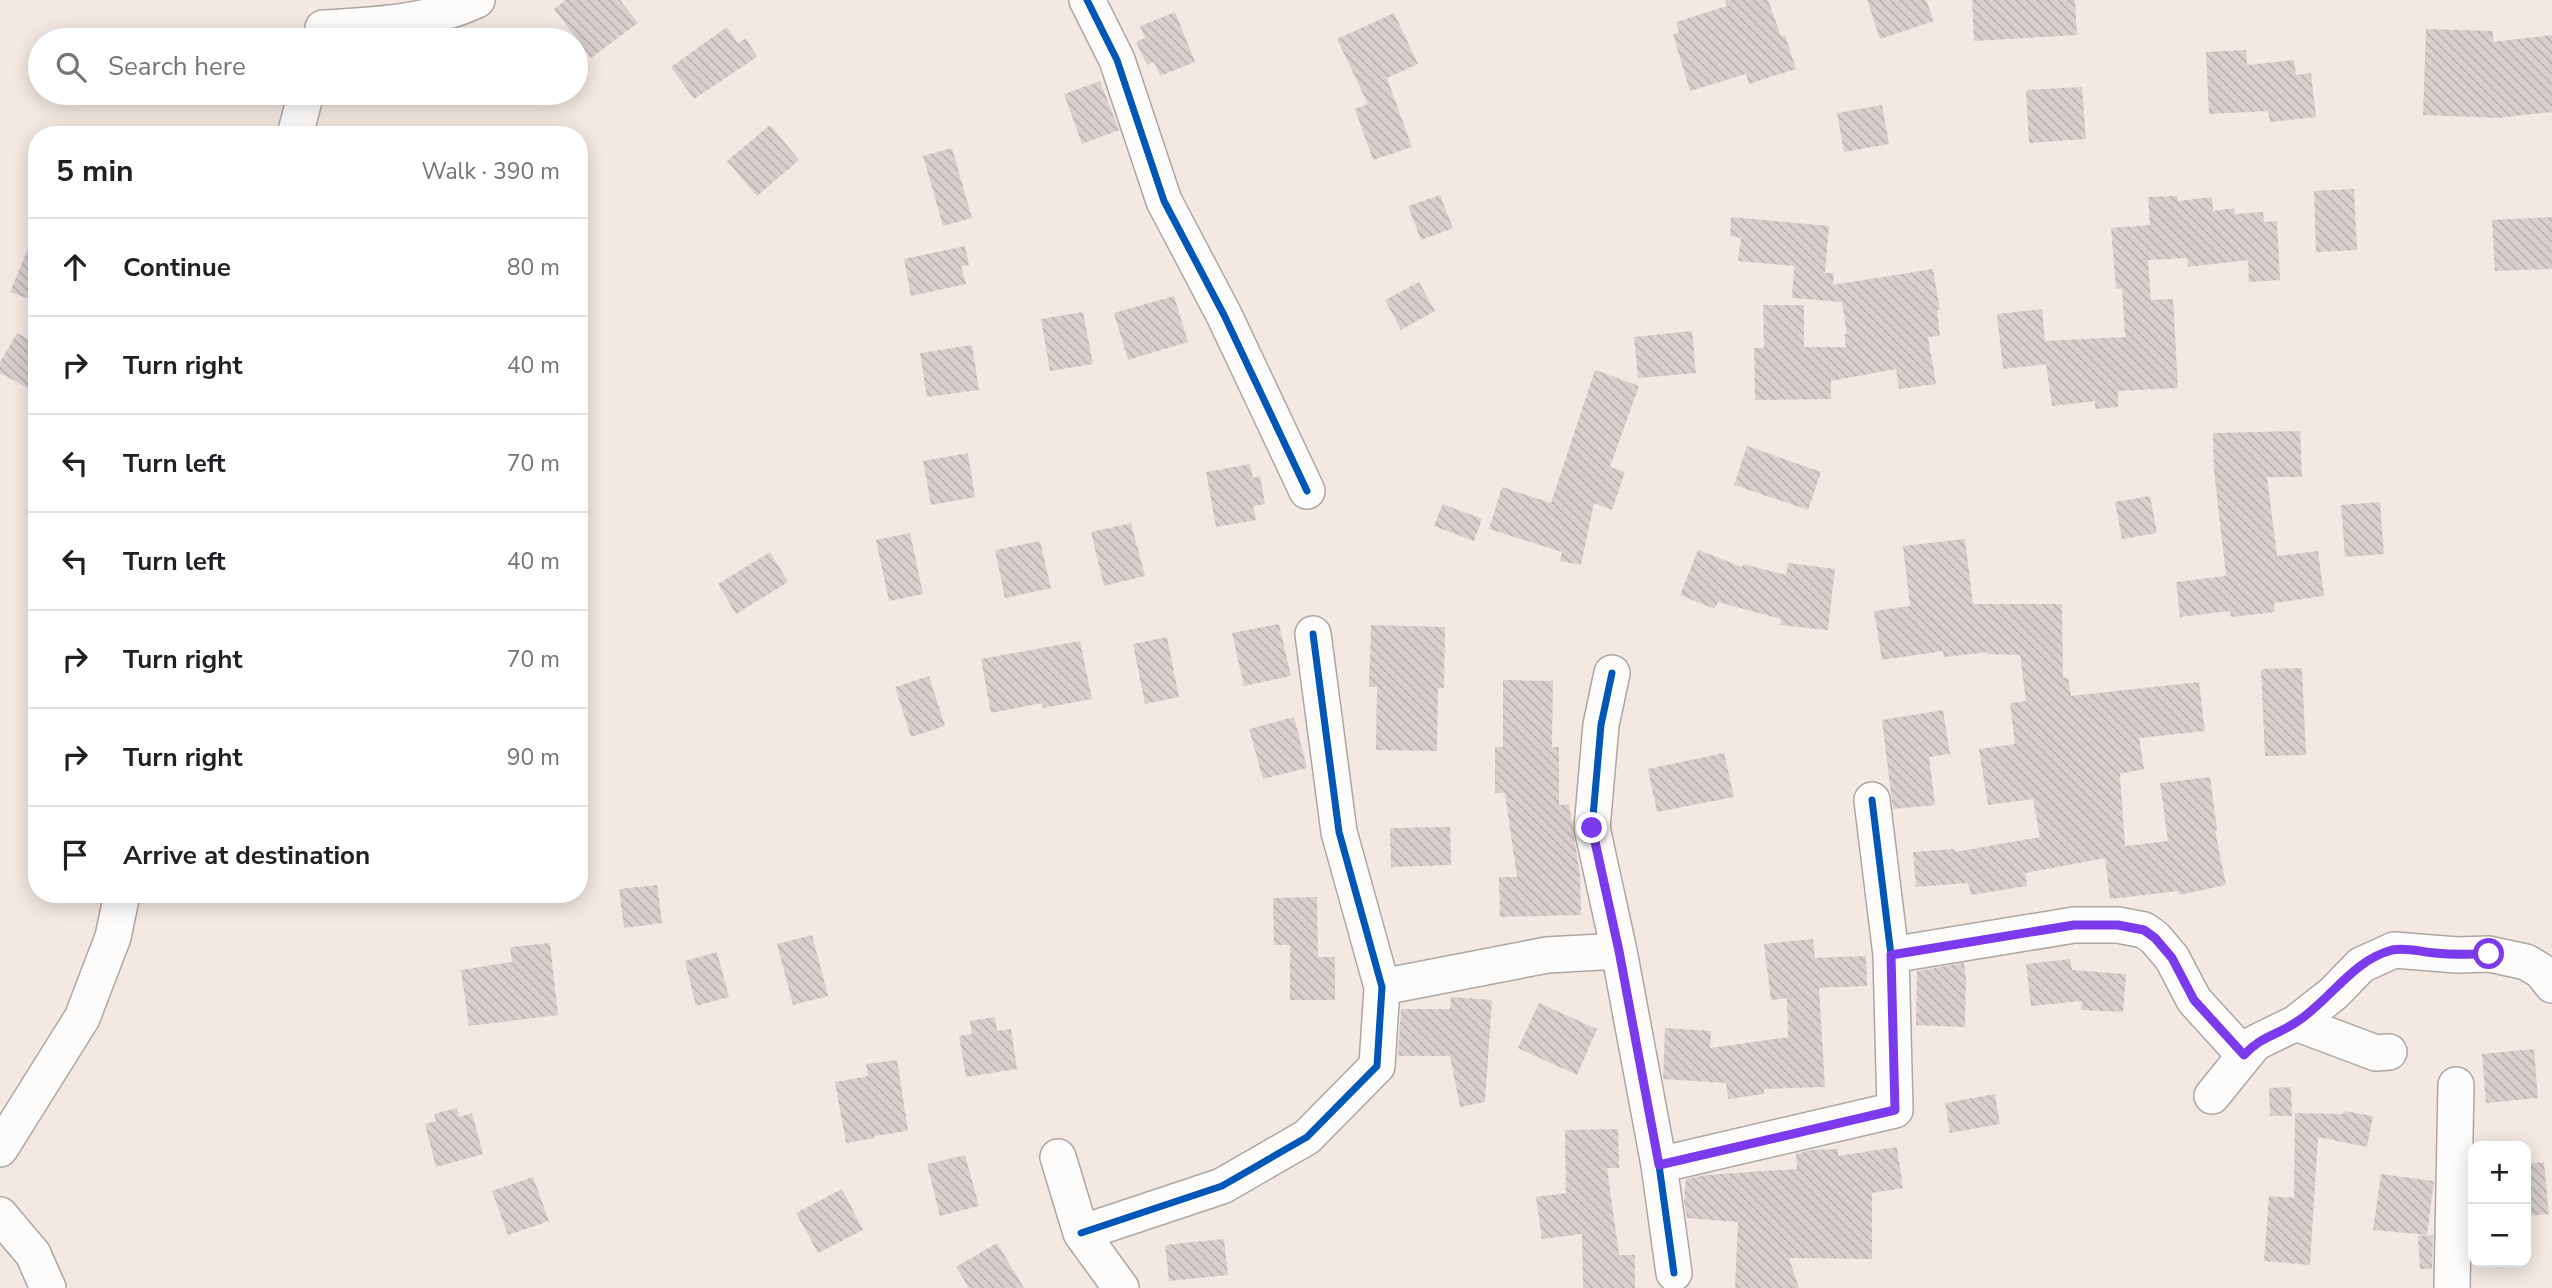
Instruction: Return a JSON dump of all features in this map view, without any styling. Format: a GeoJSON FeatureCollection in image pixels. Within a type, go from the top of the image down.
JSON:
{"type":"FeatureCollection","features":[{"type":"Feature","properties":{"kind":"street"},"geometry":{"type":"LineString","coordinates":[[321,23],[397,24],[457,10],[477,0]]}},
{"type":"Feature","properties":{"kind":"street"},"geometry":{"type":"LineString","coordinates":[[1087,0],[1117,60],[1164,201],[1224,315],[1307,491]]}},
{"type":"Feature","properties":{"kind":"street"},"geometry":{"type":"LineString","coordinates":[[297,126],[303,105]]}},
{"type":"Feature","properties":{"kind":"street"},"geometry":{"type":"LineString","coordinates":[[1082,1233],[1222,1186],[1307,1137],[1377,1066],[1382,987],[1339,832],[1313,634]]}},
{"type":"Feature","properties":{"kind":"street"},"geometry":{"type":"LineString","coordinates":[[1612,673],[1601,725],[1592,828],[1619,951],[1659,1165],[1674,1273]]}},
{"type":"Feature","properties":{"kind":"street"},"geometry":{"type":"LineString","coordinates":[[1659,1165],[1895,1110],[1891,955],[1872,800]]}},
{"type":"Feature","properties":{"kind":"street"},"geometry":{"type":"LineString","coordinates":[[0,1149],[82,1018],[113,936],[120,903]]}},
{"type":"Feature","properties":{"kind":"street"},"geometry":{"type":"LineString","coordinates":[[1891,955],[2074,925],[2118,925],[2144,930],[2155,938],[2172,958],[2194,1000],[2244,1055]]}},
{"type":"Feature","properties":{"kind":"street"},"geometry":{"type":"LineString","coordinates":[[2212,1096],[2255,1043],[2296,1023],[2333,993],[2361,965],[2394,950],[2457,955],[2489,954],[2526,962],[2541,971],[2552,985]]}},
{"type":"Feature","properties":{"kind":"street"},"geometry":{"type":"LineString","coordinates":[[1382,987],[1547,955],[1619,951]]}},
{"type":"Feature","properties":{"kind":"street"},"geometry":{"type":"LineString","coordinates":[[2296,1023],[2376,1053],[2389,1052]]}},
{"type":"Feature","properties":{"kind":"street"},"geometry":{"type":"LineString","coordinates":[[2452,1288],[2456,1085]]}},
{"type":"Feature","properties":{"kind":"street"},"geometry":{"type":"LineString","coordinates":[[1058,1157],[1082,1233],[1121,1288]]}},
{"type":"Feature","properties":{"kind":"street"},"geometry":{"type":"LineString","coordinates":[[0,1215],[33,1254],[48,1288]]}},
{"type":"Feature","properties":{"kind":"building"},"geometry":{"type":"Polygon","coordinates":[[[565,0],[620,0],[638,23],[591,58],[588,54],[588,28],[568,28],[554,9],[565,0]]]}},
{"type":"Feature","properties":{"kind":"building"},"geometry":{"type":"Polygon","coordinates":[[[1725,0],[1768,0],[1781,36],[1785,35],[1796,69],[1749,84],[1746,74],[1690,91],[1673,34],[1679,32],[1676,22],[1727,6],[1725,0]]]}},
{"type":"Feature","properties":{"kind":"building"},"geometry":{"type":"Polygon","coordinates":[[[1867,0],[1926,0],[1934,21],[1880,39],[1867,0]]]}},
{"type":"Feature","properties":{"kind":"building"},"geometry":{"type":"Polygon","coordinates":[[[1972,0],[2075,0],[2077,35],[1974,41],[1972,0]]]}},
{"type":"Feature","properties":{"kind":"building"},"geometry":{"type":"Polygon","coordinates":[[[1175,12],[1195,62],[1160,76],[1154,62],[1147,65],[1136,42],[1145,38],[1140,26],[1175,12]]]}},
{"type":"Feature","properties":{"kind":"building"},"geometry":{"type":"Polygon","coordinates":[[[1394,13],[1418,64],[1387,78],[1412,147],[1373,160],[1355,109],[1368,104],[1337,39],[1394,13]]]}},
{"type":"Feature","properties":{"kind":"building"},"geometry":{"type":"Polygon","coordinates":[[[727,27],[738,43],[746,38],[757,57],[694,99],[671,67],[727,27]]]}},
{"type":"Feature","properties":{"kind":"building"},"geometry":{"type":"Polygon","coordinates":[[[2426,29],[2493,31],[2493,42],[2552,35],[2552,112],[2497,118],[2423,115],[2426,29]]]}},
{"type":"Feature","properties":{"kind":"building"},"geometry":{"type":"Polygon","coordinates":[[[2246,50],[2247,65],[2294,60],[2296,75],[2311,73],[2316,117],[2270,122],[2268,111],[2209,114],[2206,52],[2246,50]]]}},
{"type":"Feature","properties":{"kind":"building"},"geometry":{"type":"Polygon","coordinates":[[[1100,81],[1119,130],[1082,144],[1064,94],[1100,81]]]}},
{"type":"Feature","properties":{"kind":"building"},"geometry":{"type":"Polygon","coordinates":[[[2082,87],[2086,139],[2029,143],[2026,90],[2082,87]]]}},
{"type":"Feature","properties":{"kind":"building"},"geometry":{"type":"Polygon","coordinates":[[[1882,105],[1889,144],[1844,152],[1837,113],[1882,105]]]}},
{"type":"Feature","properties":{"kind":"building"},"geometry":{"type":"Polygon","coordinates":[[[770,125],[799,160],[757,196],[727,161],[770,125]]]}},
{"type":"Feature","properties":{"kind":"building"},"geometry":{"type":"Polygon","coordinates":[[[952,148],[972,218],[943,226],[923,156],[952,148]]]}},
{"type":"Feature","properties":{"kind":"building"},"geometry":{"type":"Polygon","coordinates":[[[2354,189],[2357,250],[2316,252],[2314,191],[2354,189]]]}},
{"type":"Feature","properties":{"kind":"building"},"geometry":{"type":"Polygon","coordinates":[[[1440,195],[1453,228],[1421,240],[1408,206],[1440,195]]]}},
{"type":"Feature","properties":{"kind":"building"},"geometry":{"type":"Polygon","coordinates":[[[2177,196],[2178,201],[2212,197],[2213,211],[2234,208],[2235,214],[2263,212],[2264,222],[2277,221],[2280,280],[2249,282],[2248,260],[2188,267],[2187,258],[2148,260],[2151,300],[2173,299],[2178,388],[2118,391],[2118,407],[2095,409],[2095,401],[2052,406],[2046,364],[2003,369],[1997,314],[2042,309],[2045,341],[2125,337],[2122,288],[2116,289],[2111,228],[2150,225],[2148,197],[2177,196]]]}},
{"type":"Feature","properties":{"kind":"building"},"geometry":{"type":"Polygon","coordinates":[[[1731,217],[1829,226],[1825,273],[1834,273],[1833,285],[1933,269],[1940,310],[1937,310],[1940,336],[1928,337],[1936,384],[1899,389],[1896,369],[1831,381],[1831,399],[1755,400],[1754,348],[1764,348],[1763,305],[1804,305],[1804,347],[1846,347],[1844,334],[1847,334],[1842,302],[1792,298],[1794,266],[1738,261],[1741,238],[1730,236],[1731,217]]]}},
{"type":"Feature","properties":{"kind":"building"},"geometry":{"type":"Polygon","coordinates":[[[2552,217],[2552,269],[2495,271],[2492,220],[2552,217]]]}},
{"type":"Feature","properties":{"kind":"building"},"geometry":{"type":"Polygon","coordinates":[[[965,246],[969,265],[961,266],[966,284],[911,296],[904,259],[965,246]]]}},
{"type":"Feature","properties":{"kind":"building"},"geometry":{"type":"Polygon","coordinates":[[[28,248],[28,299],[10,292],[28,248]]]}},
{"type":"Feature","properties":{"kind":"building"},"geometry":{"type":"Polygon","coordinates":[[[1419,282],[1435,311],[1401,330],[1385,300],[1419,282]]]}},
{"type":"Feature","properties":{"kind":"building"},"geometry":{"type":"Polygon","coordinates":[[[1174,296],[1188,342],[1128,360],[1114,313],[1174,296]]]}},
{"type":"Feature","properties":{"kind":"building"},"geometry":{"type":"Polygon","coordinates":[[[1083,312],[1093,364],[1050,371],[1041,319],[1083,312]]]}},
{"type":"Feature","properties":{"kind":"building"},"geometry":{"type":"Polygon","coordinates":[[[1692,331],[1696,373],[1638,378],[1634,337],[1692,331]]]}},
{"type":"Feature","properties":{"kind":"building"},"geometry":{"type":"Polygon","coordinates":[[[17,333],[28,339],[28,388],[0,373],[0,362],[17,333]]]}},
{"type":"Feature","properties":{"kind":"building"},"geometry":{"type":"Polygon","coordinates":[[[972,345],[979,390],[927,397],[920,353],[972,345]]]}},
{"type":"Feature","properties":{"kind":"building"},"geometry":{"type":"Polygon","coordinates":[[[1595,370],[1639,386],[1610,467],[1625,472],[1612,510],[1594,503],[1581,565],[1560,561],[1562,552],[1489,529],[1502,487],[1551,503],[1595,370]]]}},
{"type":"Feature","properties":{"kind":"building"},"geometry":{"type":"Polygon","coordinates":[[[2300,431],[2302,477],[2267,477],[2277,556],[2318,551],[2324,596],[2274,603],[2275,612],[2231,617],[2230,611],[2180,617],[2176,582],[2226,576],[2214,470],[2213,433],[2300,431]]]}},
{"type":"Feature","properties":{"kind":"building"},"geometry":{"type":"Polygon","coordinates":[[[1747,446],[1821,472],[1808,510],[1734,485],[1747,446]]]}},
{"type":"Feature","properties":{"kind":"building"},"geometry":{"type":"Polygon","coordinates":[[[968,453],[975,497],[931,505],[923,461],[968,453]]]}},
{"type":"Feature","properties":{"kind":"building"},"geometry":{"type":"Polygon","coordinates":[[[1250,464],[1253,478],[1260,476],[1265,504],[1253,506],[1256,520],[1216,527],[1206,472],[1250,464]]]}},
{"type":"Feature","properties":{"kind":"building"},"geometry":{"type":"Polygon","coordinates":[[[2150,496],[2157,533],[2122,539],[2115,502],[2150,496]]]}},
{"type":"Feature","properties":{"kind":"building"},"geometry":{"type":"Polygon","coordinates":[[[2380,502],[2384,554],[2345,557],[2341,505],[2380,502]]]}},
{"type":"Feature","properties":{"kind":"building"},"geometry":{"type":"Polygon","coordinates":[[[1443,504],[1482,519],[1474,541],[1434,526],[1443,504]]]}},
{"type":"Feature","properties":{"kind":"building"},"geometry":{"type":"Polygon","coordinates":[[[1131,523],[1145,576],[1104,586],[1091,532],[1131,523]]]}},
{"type":"Feature","properties":{"kind":"building"},"geometry":{"type":"Polygon","coordinates":[[[910,533],[923,594],[889,601],[876,540],[910,533]]]}},
{"type":"Feature","properties":{"kind":"building"},"geometry":{"type":"Polygon","coordinates":[[[1965,539],[1973,604],[2062,604],[2063,678],[2068,678],[2071,696],[2199,682],[2205,731],[2139,738],[2144,769],[2120,774],[2125,846],[2168,841],[2160,783],[2210,777],[2215,831],[2226,885],[2179,895],[2178,891],[2110,899],[2105,858],[2025,873],[2027,886],[1971,895],[1968,883],[1916,887],[1913,852],[1954,849],[1955,852],[2040,837],[2033,799],[1988,805],[1979,749],[2015,744],[2010,703],[2026,701],[2020,655],[1988,652],[1944,657],[1943,651],[1882,660],[1874,611],[1910,606],[1903,546],[1965,539]]]}},
{"type":"Feature","properties":{"kind":"building"},"geometry":{"type":"Polygon","coordinates":[[[1040,541],[1051,588],[1005,598],[995,550],[1040,541]]]}},
{"type":"Feature","properties":{"kind":"building"},"geometry":{"type":"Polygon","coordinates":[[[1698,550],[1742,567],[1743,564],[1786,575],[1788,563],[1835,569],[1828,630],[1780,625],[1781,619],[1718,602],[1715,609],[1680,595],[1698,550]]]}},
{"type":"Feature","properties":{"kind":"building"},"geometry":{"type":"Polygon","coordinates":[[[770,552],[788,582],[736,614],[718,584],[770,552]]]}},
{"type":"Feature","properties":{"kind":"building"},"geometry":{"type":"Polygon","coordinates":[[[1279,624],[1291,676],[1244,686],[1232,633],[1279,624]]]}},
{"type":"Feature","properties":{"kind":"building"},"geometry":{"type":"Polygon","coordinates":[[[1371,625],[1445,627],[1444,688],[1438,688],[1437,751],[1376,750],[1377,687],[1369,687],[1371,625]]]}},
{"type":"Feature","properties":{"kind":"building"},"geometry":{"type":"Polygon","coordinates":[[[1167,637],[1179,697],[1145,704],[1133,644],[1167,637]]]}},
{"type":"Feature","properties":{"kind":"building"},"geometry":{"type":"Polygon","coordinates":[[[1080,641],[1092,699],[1043,708],[1042,703],[991,713],[981,659],[1080,641]]]}},
{"type":"Feature","properties":{"kind":"building"},"geometry":{"type":"Polygon","coordinates":[[[2302,668],[2306,755],[2265,756],[2261,669],[2302,668]]]}},
{"type":"Feature","properties":{"kind":"building"},"geometry":{"type":"Polygon","coordinates":[[[929,676],[945,726],[911,737],[895,687],[929,676]]]}},
{"type":"Feature","properties":{"kind":"building"},"geometry":{"type":"Polygon","coordinates":[[[1503,680],[1553,681],[1552,747],[1559,747],[1559,805],[1569,804],[1580,875],[1581,915],[1500,917],[1499,877],[1517,877],[1505,793],[1495,793],[1495,747],[1503,747],[1503,680]]]}},
{"type":"Feature","properties":{"kind":"building"},"geometry":{"type":"Polygon","coordinates":[[[1943,710],[1950,754],[1929,757],[1935,805],[1893,809],[1882,720],[1943,710]]]}},
{"type":"Feature","properties":{"kind":"building"},"geometry":{"type":"Polygon","coordinates":[[[1294,717],[1307,768],[1263,779],[1249,729],[1294,717]]]}},
{"type":"Feature","properties":{"kind":"building"},"geometry":{"type":"Polygon","coordinates":[[[1724,753],[1734,797],[1657,812],[1648,769],[1724,753]]]}},
{"type":"Feature","properties":{"kind":"building"},"geometry":{"type":"Polygon","coordinates":[[[1450,827],[1451,865],[1391,867],[1390,828],[1450,827]]]}},
{"type":"Feature","properties":{"kind":"building"},"geometry":{"type":"Polygon","coordinates":[[[657,885],[662,923],[624,928],[619,889],[657,885]]]}},
{"type":"Feature","properties":{"kind":"building"},"geometry":{"type":"Polygon","coordinates":[[[1317,897],[1318,957],[1335,957],[1335,1000],[1290,1000],[1290,945],[1274,945],[1273,898],[1317,897]]]}},
{"type":"Feature","properties":{"kind":"building"},"geometry":{"type":"Polygon","coordinates":[[[812,935],[828,996],[793,1005],[777,944],[812,935]]]}},
{"type":"Feature","properties":{"kind":"building"},"geometry":{"type":"Polygon","coordinates":[[[1813,939],[1815,958],[1866,956],[1867,986],[1819,988],[1825,1087],[1764,1089],[1764,1094],[1728,1099],[1726,1083],[1663,1079],[1665,1028],[1711,1031],[1710,1048],[1788,1037],[1787,998],[1771,1000],[1764,944],[1813,939]]]}},
{"type":"Feature","properties":{"kind":"building"},"geometry":{"type":"Polygon","coordinates":[[[550,943],[558,1015],[469,1026],[461,970],[512,962],[510,947],[550,943]]]}},
{"type":"Feature","properties":{"kind":"building"},"geometry":{"type":"Polygon","coordinates":[[[717,952],[729,997],[696,1006],[685,961],[717,952]]]}},
{"type":"Feature","properties":{"kind":"building"},"geometry":{"type":"Polygon","coordinates":[[[2070,959],[2072,970],[2126,974],[2123,1012],[2081,1010],[2082,1001],[2031,1006],[2026,964],[2070,959]]]}},
{"type":"Feature","properties":{"kind":"building"},"geometry":{"type":"Polygon","coordinates":[[[1964,963],[1965,1027],[1916,1025],[1917,971],[1964,963]]]}},
{"type":"Feature","properties":{"kind":"building"},"geometry":{"type":"Polygon","coordinates":[[[1451,997],[1492,1000],[1485,1102],[1460,1107],[1450,1056],[1398,1056],[1401,1009],[1450,1009],[1451,997]]]}},
{"type":"Feature","properties":{"kind":"building"},"geometry":{"type":"Polygon","coordinates":[[[1539,1003],[1597,1029],[1577,1075],[1518,1048],[1539,1003]]]}},
{"type":"Feature","properties":{"kind":"building"},"geometry":{"type":"Polygon","coordinates":[[[995,1017],[997,1031],[1011,1029],[1017,1069],[966,1077],[959,1036],[972,1034],[970,1021],[995,1017]]]}},
{"type":"Feature","properties":{"kind":"building"},"geometry":{"type":"Polygon","coordinates":[[[2534,1049],[2538,1098],[2486,1103],[2482,1054],[2534,1049]]]}},
{"type":"Feature","properties":{"kind":"building"},"geometry":{"type":"Polygon","coordinates":[[[897,1060],[908,1131],[846,1143],[835,1082],[868,1076],[866,1064],[897,1060]]]}},
{"type":"Feature","properties":{"kind":"building"},"geometry":{"type":"Polygon","coordinates":[[[2291,1087],[2292,1116],[2270,1116],[2269,1088],[2291,1087]]]}},
{"type":"Feature","properties":{"kind":"building"},"geometry":{"type":"Polygon","coordinates":[[[1995,1094],[2000,1124],[1950,1133],[1945,1103],[1995,1094]]]}},
{"type":"Feature","properties":{"kind":"building"},"geometry":{"type":"Polygon","coordinates":[[[457,1108],[459,1117],[472,1113],[483,1154],[436,1167],[425,1124],[436,1121],[434,1114],[457,1108]]]}},
{"type":"Feature","properties":{"kind":"building"},"geometry":{"type":"Polygon","coordinates":[[[2344,1111],[2373,1116],[2367,1147],[2318,1137],[2310,1265],[2264,1261],[2269,1196],[2294,1198],[2295,1113],[2343,1114],[2344,1111]]]}},
{"type":"Feature","properties":{"kind":"building"},"geometry":{"type":"Polygon","coordinates":[[[1618,1129],[1619,1168],[1607,1168],[1619,1255],[1635,1255],[1635,1288],[1583,1288],[1582,1234],[1542,1239],[1536,1197],[1566,1193],[1565,1130],[1618,1129]]]}},
{"type":"Feature","properties":{"kind":"building"},"geometry":{"type":"Polygon","coordinates":[[[1897,1147],[1903,1188],[1872,1193],[1872,1259],[1789,1258],[1799,1288],[1735,1288],[1738,1222],[1687,1218],[1684,1201],[1686,1179],[1706,1175],[1797,1169],[1796,1154],[1811,1150],[1838,1149],[1838,1156],[1897,1147]]]}},
{"type":"Feature","properties":{"kind":"building"},"geometry":{"type":"Polygon","coordinates":[[[965,1155],[979,1206],[940,1216],[927,1164],[965,1155]]]}},
{"type":"Feature","properties":{"kind":"building"},"geometry":{"type":"Polygon","coordinates":[[[2544,1162],[2549,1214],[2531,1216],[2531,1163],[2544,1162]]]}},
{"type":"Feature","properties":{"kind":"building"},"geometry":{"type":"Polygon","coordinates":[[[2381,1174],[2434,1181],[2427,1235],[2373,1230],[2381,1174]]]}},
{"type":"Feature","properties":{"kind":"building"},"geometry":{"type":"Polygon","coordinates":[[[533,1177],[549,1221],[508,1235],[492,1191],[533,1177]]]}},
{"type":"Feature","properties":{"kind":"building"},"geometry":{"type":"Polygon","coordinates":[[[842,1189],[863,1230],[818,1253],[796,1213],[842,1189]]]}},
{"type":"Feature","properties":{"kind":"building"},"geometry":{"type":"Polygon","coordinates":[[[2433,1235],[2432,1269],[2420,1269],[2418,1236],[2433,1235]]]}},
{"type":"Feature","properties":{"kind":"building"},"geometry":{"type":"Polygon","coordinates":[[[1224,1239],[1228,1275],[1169,1281],[1165,1245],[1224,1239]]]}},
{"type":"Feature","properties":{"kind":"building"},"geometry":{"type":"Polygon","coordinates":[[[997,1243],[1024,1288],[969,1288],[956,1267],[997,1243]]]}},
{"type":"Feature","properties":{"kind":"cycle path"},"geometry":{"type":"LineString","coordinates":[[1087,0],[1117,60],[1164,201],[1224,315],[1307,491]]}},
{"type":"Feature","properties":{"kind":"cycle path"},"geometry":{"type":"LineString","coordinates":[[1081,1233],[1222,1186],[1307,1137],[1377,1066],[1382,987],[1339,832],[1313,634]]}},
{"type":"Feature","properties":{"kind":"cycle path"},"geometry":{"type":"LineString","coordinates":[[1612,673],[1601,725],[1592,828],[1619,951],[1659,1165],[1674,1273]]}},
{"type":"Feature","properties":{"kind":"cycle path"},"geometry":{"type":"LineString","coordinates":[[1659,1165],[1895,1110],[1891,955],[1872,800]]}},
{"type":"Feature","properties":{"kind":"cycle path"},"geometry":{"type":"LineString","coordinates":[[1891,955],[2074,925],[2118,925],[2144,930],[2155,938],[2172,958],[2194,1000],[2244,1055]]}},
{"type":"Feature","properties":{"kind":"route"},"geometry":{"type":"LineString","coordinates":[[1592,828],[1619,951],[1659,1165],[1895,1110],[1891,955],[2074,925],[2118,925],[2144,930],[2155,938],[2172,958],[2194,1000],[2244,1055],[2255,1043],[2296,1023],[2313,1011],[2361,965],[2376,957],[2394,950],[2410,949],[2457,955],[2489,954]]}}]}
